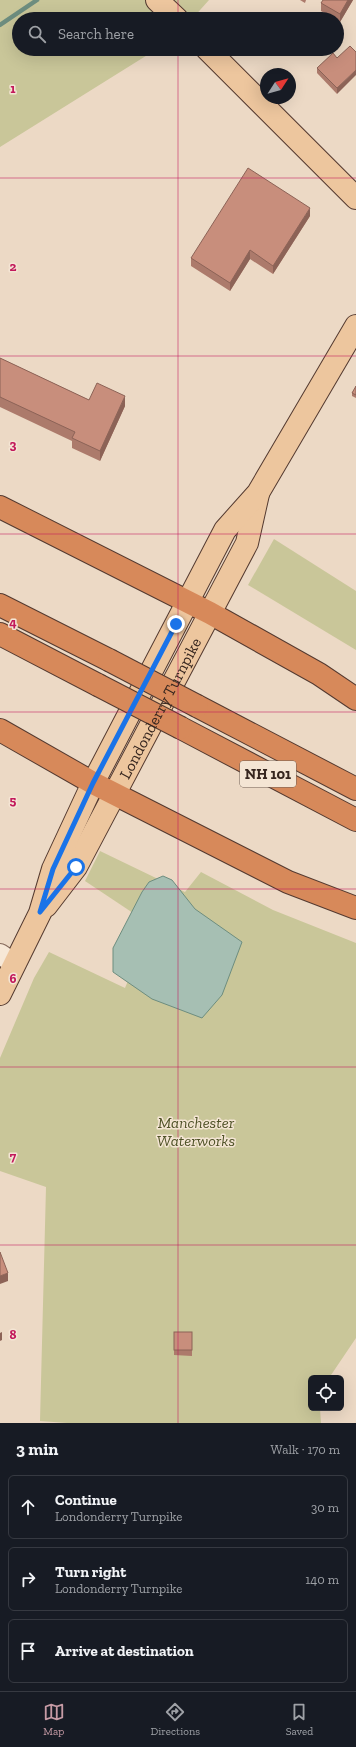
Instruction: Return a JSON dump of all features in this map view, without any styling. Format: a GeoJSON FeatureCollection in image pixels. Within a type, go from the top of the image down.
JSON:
{"type":"FeatureCollection","features":[{"type":"Feature","properties":{"kind":"highway"},"geometry":{"type":"LineString","coordinates":[[0,507],[187,603],[210,613],[319,674],[356,699]]}},
{"type":"Feature","properties":{"kind":"highway","name":"NH 101"},"geometry":{"type":"LineString","coordinates":[[0,605],[356,789]]}},
{"type":"Feature","properties":{"kind":"highway","name":"NH 101"},"geometry":{"type":"LineString","coordinates":[[0,634],[356,820]]}},
{"type":"Feature","properties":{"kind":"highway"},"geometry":{"type":"LineString","coordinates":[[0,730],[93,783],[288,882],[356,908]]}},
{"type":"Feature","properties":{"kind":"main road"},"geometry":{"type":"LineString","coordinates":[[157,0],[170,12]]}},
{"type":"Feature","properties":{"kind":"main road"},"geometry":{"type":"LineString","coordinates":[[214,56],[356,198]]}},
{"type":"Feature","properties":{"kind":"main road","name":"Londonderry Turnpike"},"geometry":{"type":"LineString","coordinates":[[40,912],[53,869],[93,783],[225,530],[258,493],[356,326]]}},
{"type":"Feature","properties":{"kind":"main road","name":"Londonderry Turnpike"},"geometry":{"type":"LineString","coordinates":[[0,994],[8,959],[40,912],[76,867],[248,543],[258,493]]}},
{"type":"Feature","properties":{"kind":"green space"},"geometry":{"type":"Polygon","coordinates":[[[0,0],[209,0],[198,12],[12,12],[12,56],[146,56],[0,147],[0,0]]]}},
{"type":"Feature","properties":{"kind":"green space"},"geometry":{"type":"Polygon","coordinates":[[[274,539],[356,591],[356,650],[248,585],[274,539]]]}},
{"type":"Feature","properties":{"kind":"green space","name":"Manchester Waterworks"},"geometry":{"type":"Polygon","coordinates":[[[100,851],[185,892],[201,872],[273,910],[356,943],[356,1338],[331,1375],[308,1375],[308,1411],[320,1411],[321,1423],[67,1423],[40,1421],[46,1187],[0,1171],[0,1058],[34,978],[49,952],[125,988],[151,925],[85,881],[100,851]]]}},
{"type":"Feature","properties":{"kind":"shaded area"},"geometry":{"type":"Polygon","coordinates":[[[163,876],[172,880],[195,909],[242,942],[222,995],[202,1018],[152,999],[113,972],[113,948],[142,892],[149,882],[163,876]]]}},
{"type":"Feature","properties":{"kind":"building"},"geometry":{"type":"Polygon","coordinates":[[[323,0],[348,0],[341,12],[337,12],[321,3],[323,0]]]}},
{"type":"Feature","properties":{"kind":"building"},"geometry":{"type":"Polygon","coordinates":[[[350,46],[356,52],[356,70],[337,88],[317,68],[330,56],[335,56],[337,58],[339,56],[344,56],[344,52],[350,46]]]}},
{"type":"Feature","properties":{"kind":"building"},"geometry":{"type":"Polygon","coordinates":[[[248,168],[310,208],[273,266],[250,250],[230,283],[191,258],[248,168]]]}},
{"type":"Feature","properties":{"kind":"building"},"geometry":{"type":"Polygon","coordinates":[[[0,358],[89,400],[97,383],[125,396],[100,451],[72,438],[75,432],[0,397],[0,358]]]}},
{"type":"Feature","properties":{"kind":"building"},"geometry":{"type":"Polygon","coordinates":[[[356,386],[356,395],[352,393],[356,386]]]}},
{"type":"Feature","properties":{"kind":"building"},"geometry":{"type":"Polygon","coordinates":[[[0,1252],[8,1273],[0,1276],[0,1252]]]}},
{"type":"Feature","properties":{"kind":"building"},"geometry":{"type":"Polygon","coordinates":[[[174,1332],[192,1332],[192,1350],[174,1350],[174,1332]]]}},
{"type":"Feature","properties":{"kind":"waterway"},"geometry":{"type":"LineString","coordinates":[[19,12],[37,0]]}},
{"type":"Feature","properties":{"kind":"waterway"},"geometry":{"type":"LineString","coordinates":[[0,25],[12,17]]}},
{"type":"Feature","properties":{"kind":"route"},"geometry":{"type":"LineString","coordinates":[[76,867],[40,912],[53,869],[93,783],[176,624]]}}]}
